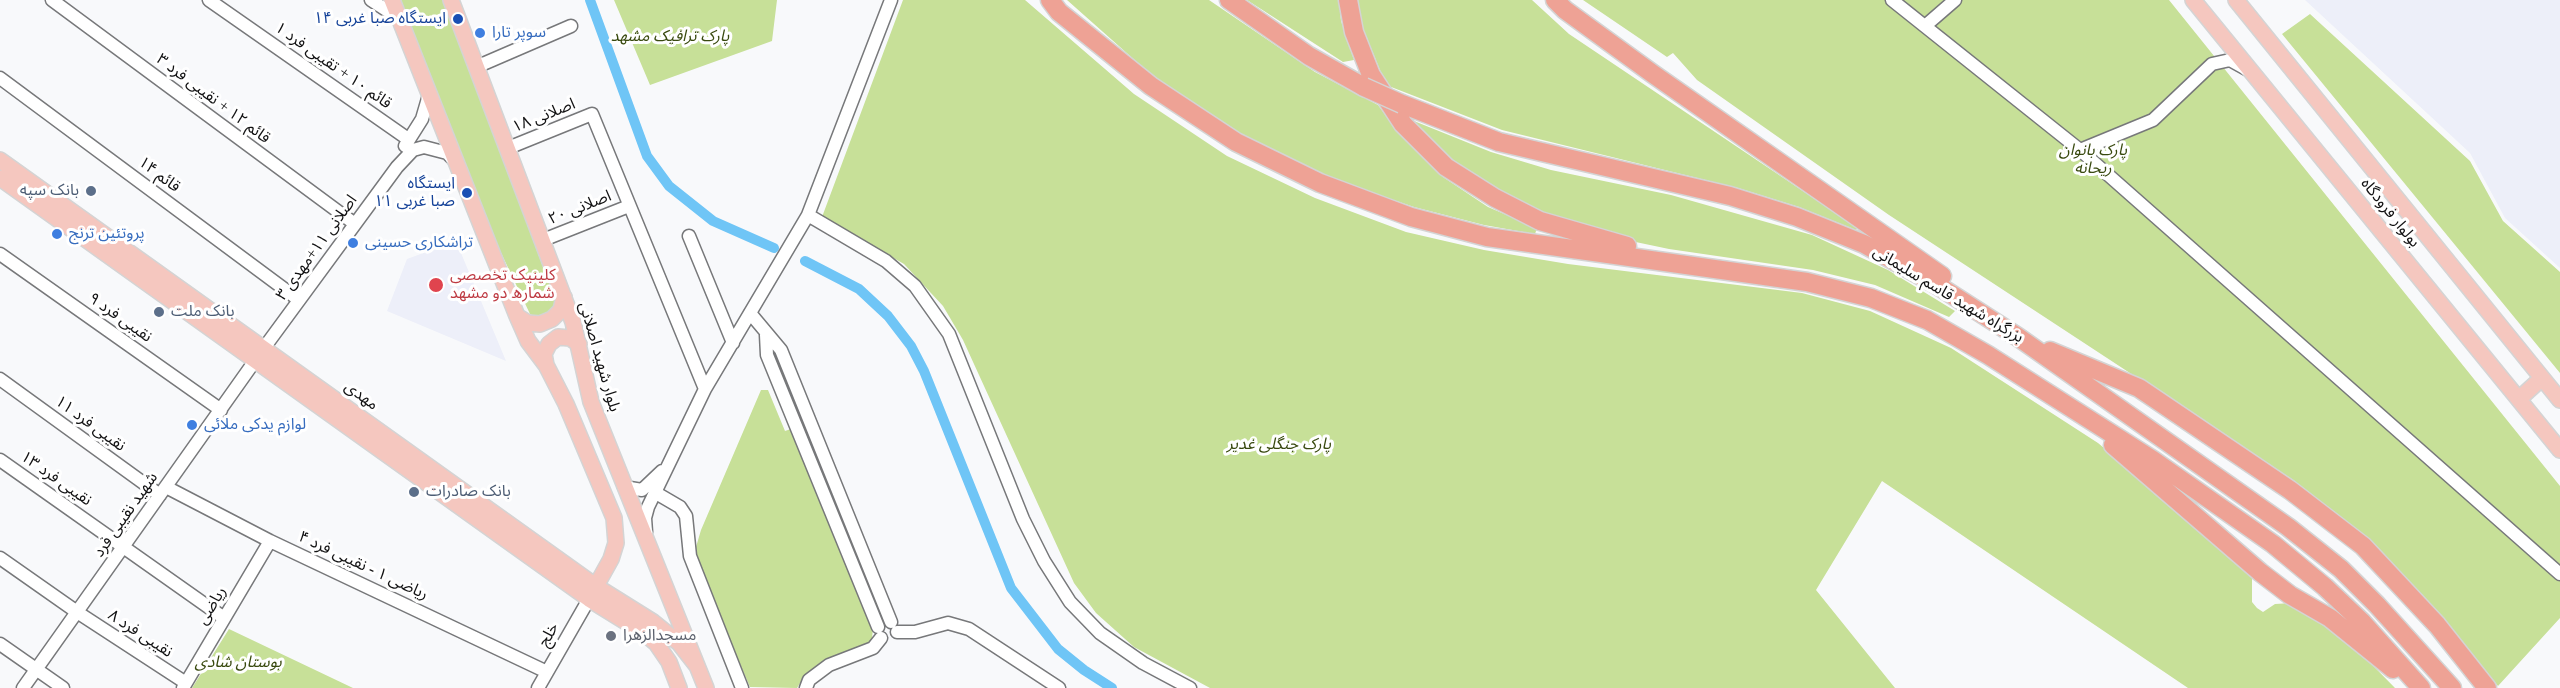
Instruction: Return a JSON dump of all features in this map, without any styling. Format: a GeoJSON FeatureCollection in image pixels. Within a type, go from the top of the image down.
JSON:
{"type":"FeatureCollection","features":[{"type":"Feature","properties":{"kind":"highway"},"geometry":{"type":"LineString","coordinates":[[1041,0],[1054,6],[1150,86],[1236,142],[1320,183],[1411,218],[1487,237],[1750,272]]}},
{"type":"Feature","properties":{"kind":"highway","name":"بزرگراه شهید قاسم سلیمانی"},"geometry":{"type":"LineString","coordinates":[[1229,0],[1309,56],[1364,87],[1402,104],[1499,142],[1730,196],[1797,217],[1864,244],[1934,283],[2018,337],[2288,527],[2341,569],[2452,688]]}},
{"type":"Feature","properties":{"kind":"highway"},"geometry":{"type":"LineString","coordinates":[[1348,0],[1354,32],[1371,75],[1402,124],[1446,166],[1495,198],[1540,221],[1604,241],[1750,272]]}},
{"type":"Feature","properties":{"kind":"highway"},"geometry":{"type":"LineString","coordinates":[[1555,0],[1565,10],[1653,74],[1932,268],[2018,337],[2139,388],[2290,490],[2363,546],[2437,625],[2487,688]]}},
{"type":"Feature","properties":{"kind":"highway","name":"بزرگراه شهید قاسم سلیمانی"},"geometry":{"type":"LineString","coordinates":[[1750,272],[1807,282],[1871,298],[1927,320],[1988,355],[2153,460],[2273,544],[2325,586],[2362,622],[2421,688]]}},
{"type":"Feature","properties":{"kind":"highway"},"geometry":{"type":"LineString","coordinates":[[2066,405],[2260,572],[2290,595],[2330,618],[2416,688]]}},
{"type":"Feature","properties":{"kind":"main road"},"geometry":{"type":"LineString","coordinates":[[392,0],[517,316],[528,341],[546,365],[566,404],[614,518],[616,543],[611,560],[593,593]]}},
{"type":"Feature","properties":{"kind":"main road","name":"بلوار شهید اصلانی"},"geometry":{"type":"LineString","coordinates":[[451,0],[564,297],[579,344],[591,402],[706,688]]}},
{"type":"Feature","properties":{"kind":"main road","name":"بولوار فرودگاه"},"geometry":{"type":"LineString","coordinates":[[2193,0],[2560,450]]}},
{"type":"Feature","properties":{"kind":"main road","name":"بولوار فرودگاه"},"geometry":{"type":"LineString","coordinates":[[2236,0],[2560,400]]}},
{"type":"Feature","properties":{"kind":"main road","name":"مهدی"},"geometry":{"type":"LineString","coordinates":[[0,160],[260,355]]}},
{"type":"Feature","properties":{"kind":"main road","name":"مهدی"},"geometry":{"type":"LineString","coordinates":[[0,178],[260,355],[593,593],[656,643],[669,662],[679,688]]}},
{"type":"Feature","properties":{"kind":"main road"},"geometry":{"type":"LineString","coordinates":[[517,316],[528,323],[540,324],[552,319],[561,310],[564,297]]}},
{"type":"Feature","properties":{"kind":"main road"},"geometry":{"type":"LineString","coordinates":[[546,365],[544,354],[549,344],[558,338],[570,338],[579,344]]}},
{"type":"Feature","properties":{"kind":"main road"},"geometry":{"type":"LineString","coordinates":[[2519,399],[2542,378]]}},
{"type":"Feature","properties":{"kind":"main road","name":"مهدی"},"geometry":{"type":"LineString","coordinates":[[593,593],[653,622],[679,643],[697,666]]}},
{"type":"Feature","properties":{"kind":"street","name":"قائم ۱۲ + نقیبی فرد ۳"},"geometry":{"type":"LineString","coordinates":[[52,0],[68,5],[355,224]]}},
{"type":"Feature","properties":{"kind":"street","name":"قائم ۱۰ + تقیبی فرد ۱"},"geometry":{"type":"LineString","coordinates":[[209,0],[408,139]]}},
{"type":"Feature","properties":{"kind":"street"},"geometry":{"type":"LineString","coordinates":[[371,0],[400,19]]}},
{"type":"Feature","properties":{"kind":"street"},"geometry":{"type":"LineString","coordinates":[[646,539],[645,518],[665,468],[705,389],[808,215],[891,0]]}},
{"type":"Feature","properties":{"kind":"street"},"geometry":{"type":"LineString","coordinates":[[1892,0],[2080,150],[2560,574]]}},
{"type":"Feature","properties":{"kind":"street"},"geometry":{"type":"LineString","coordinates":[[1924,26],[1955,0]]}},
{"type":"Feature","properties":{"kind":"street"},"geometry":{"type":"LineString","coordinates":[[476,67],[571,26]]}},
{"type":"Feature","properties":{"kind":"street"},"geometry":{"type":"LineString","coordinates":[[2080,150],[2153,120],[2212,64],[2230,60],[2250,70]]}},
{"type":"Feature","properties":{"kind":"street","name":"قائم ۱۴"},"geometry":{"type":"LineString","coordinates":[[0,78],[299,300]]}},
{"type":"Feature","properties":{"kind":"street"},"geometry":{"type":"LineString","coordinates":[[397,166],[408,139],[422,119],[429,95]]}},
{"type":"Feature","properties":{"kind":"street","name":"اصلانی ۱۸"},"geometry":{"type":"LineString","coordinates":[[508,148],[592,114],[629,206]]}},
{"type":"Feature","properties":{"kind":"street"},"geometry":{"type":"LineString","coordinates":[[397,166],[413,150],[424,147],[447,153],[455,161]]}},
{"type":"Feature","properties":{"kind":"street","name":"اصلانی ۱۱+مهدی ۳"},"geometry":{"type":"LineString","coordinates":[[260,355],[397,166]]}},
{"type":"Feature","properties":{"kind":"street"},"geometry":{"type":"LineString","coordinates":[[629,206],[705,389]]}},
{"type":"Feature","properties":{"kind":"street","name":"اصلانی ۲۰"},"geometry":{"type":"LineString","coordinates":[[543,240],[629,206]]}},
{"type":"Feature","properties":{"kind":"street"},"geometry":{"type":"LineString","coordinates":[[808,215],[886,261],[915,286],[949,334],[1023,519],[1044,561],[1070,602],[1100,633],[1143,663],[1191,688]]}},
{"type":"Feature","properties":{"kind":"street"},"geometry":{"type":"LineString","coordinates":[[689,236],[733,342]]}},
{"type":"Feature","properties":{"kind":"street","name":"نقیبی فرد ۹"},"geometry":{"type":"LineString","coordinates":[[0,254],[221,410]]}},
{"type":"Feature","properties":{"kind":"street"},"geometry":{"type":"LineString","coordinates":[[750,313],[766,335],[781,350],[790,373],[797,409],[816,473],[879,632],[891,640],[894,627],[828,468],[797,409],[777,379],[767,355],[766,335]]}},
{"type":"Feature","properties":{"kind":"street","name":"شهید نقیبی فرد"},"geometry":{"type":"LineString","coordinates":[[23,688],[260,355]]}},
{"type":"Feature","properties":{"kind":"street"},"geometry":{"type":"LineString","coordinates":[[777,379],[790,373]]}},
{"type":"Feature","properties":{"kind":"street","name":"نقیبی فرد ۱۱"},"geometry":{"type":"LineString","coordinates":[[0,379],[163,491]]}},
{"type":"Feature","properties":{"kind":"street","name":"نقیبی فرد ۱۳"},"geometry":{"type":"LineString","coordinates":[[0,460],[224,618]]}},
{"type":"Feature","properties":{"kind":"street"},"geometry":{"type":"LineString","coordinates":[[624,487],[642,490],[665,468]]}},
{"type":"Feature","properties":{"kind":"street"},"geometry":{"type":"LineString","coordinates":[[816,473],[828,468]]}},
{"type":"Feature","properties":{"kind":"street","name":"ریاضی ۱ - نقیبی فرد ۴"},"geometry":{"type":"LineString","coordinates":[[163,491],[547,672]]}},
{"type":"Feature","properties":{"kind":"street"},"geometry":{"type":"LineString","coordinates":[[656,493],[680,507],[686,516],[690,556],[742,688]]}},
{"type":"Feature","properties":{"kind":"street","name":"ریاضی"},"geometry":{"type":"LineString","coordinates":[[184,685],[270,541]]}},
{"type":"Feature","properties":{"kind":"street"},"geometry":{"type":"LineString","coordinates":[[850,556],[862,551]]}},
{"type":"Feature","properties":{"kind":"street","name":"نقیبی فرد ۸"},"geometry":{"type":"LineString","coordinates":[[0,558],[184,685]]}},
{"type":"Feature","properties":{"kind":"street","name":"خلج"},"geometry":{"type":"LineString","coordinates":[[537,688],[593,593]]}},
{"type":"Feature","properties":{"kind":"street"},"geometry":{"type":"LineString","coordinates":[[806,688],[809,680],[829,665],[873,648],[885,621],[894,627],[915,632],[948,623],[969,629],[1059,688]]}},
{"type":"Feature","properties":{"kind":"street"},"geometry":{"type":"LineString","coordinates":[[0,644],[63,688]]}},
{"type":"Feature","properties":{"kind":"shaded area"},"geometry":{"type":"Polygon","coordinates":[[[2305,0],[2560,0],[2560,268],[2505,218],[2470,153],[2305,0]]]}},
{"type":"Feature","properties":{"kind":"shaded area","name":"کلینیک تخصصی شمار‌ه دو مشهد"},"geometry":{"type":"Polygon","coordinates":[[[456,241],[506,361],[387,311],[407,259],[456,241]]]}},
{"type":"Feature","properties":{"kind":"green space"},"geometry":{"type":"Polygon","coordinates":[[[401,0],[444,0],[556,302],[555,311],[540,319],[530,314],[493,236],[401,0]]]}},
{"type":"Feature","properties":{"kind":"green space","name":"پارک ترافیک مشهد"},"geometry":{"type":"Polygon","coordinates":[[[614,0],[777,0],[772,41],[650,85],[614,0]]]}},
{"type":"Feature","properties":{"kind":"green space","name":"پارک جنگلی غدیر"},"geometry":{"type":"Polygon","coordinates":[[[903,0],[1025,0],[1134,94],[1227,156],[1315,198],[1406,232],[1484,250],[1568,264],[1802,293],[1870,311],[1951,348],[2098,443],[2252,572],[2252,602],[2257,608],[2263,612],[2275,604],[2292,603],[2336,628],[2395,688],[2188,688],[1882,481],[1816,590],[1895,688],[1210,688],[1134,647],[1096,613],[1074,583],[963,340],[943,306],[904,264],[822,217],[903,0]]]}},
{"type":"Feature","properties":{"kind":"green space"},"geometry":{"type":"Polygon","coordinates":[[[1067,0],[1209,0],[1315,72],[1378,105],[1399,133],[1443,177],[1488,207],[1537,228],[1535,234],[1484,225],[1414,207],[1322,176],[1241,135],[1156,79],[1067,0]]]}},
{"type":"Feature","properties":{"kind":"green space"},"geometry":{"type":"Polygon","coordinates":[[[1247,0],[1339,0],[1341,21],[1354,60],[1343,62],[1247,0]]]}},
{"type":"Feature","properties":{"kind":"green space"},"geometry":{"type":"Polygon","coordinates":[[[1358,0],[1532,0],[1569,34],[1858,228],[1856,230],[1799,207],[1738,188],[1502,130],[1386,85],[1362,26],[1358,0]]]}},
{"type":"Feature","properties":{"kind":"green space","name":"پارک بانوان ریحانه"},"geometry":{"type":"Polygon","coordinates":[[[1583,0],[2169,0],[2560,486],[2560,618],[2498,686],[2444,620],[2368,538],[2293,480],[1889,215],[1697,80],[1673,53],[1667,57],[1583,0]]]}},
{"type":"Feature","properties":{"kind":"green space"},"geometry":{"type":"Polygon","coordinates":[[[2310,14],[2470,161],[2503,221],[2560,272],[2560,373],[2282,34],[2310,14]]]}},
{"type":"Feature","properties":{"kind":"green space"},"geometry":{"type":"Polygon","coordinates":[[[1409,119],[1491,152],[1551,170],[1671,195],[1812,235],[1888,270],[1955,311],[1949,317],[1875,285],[1813,270],[1669,249],[1607,236],[1546,217],[1499,194],[1455,165],[1409,119]]]}},
{"type":"Feature","properties":{"kind":"green space"},"geometry":{"type":"Polygon","coordinates":[[[761,390],[768,390],[785,431],[791,429],[873,628],[872,638],[867,647],[826,660],[803,678],[797,688],[750,687],[699,569],[696,547],[701,530],[761,390]]]}},
{"type":"Feature","properties":{"kind":"green space","name":"بوستان شادی"},"geometry":{"type":"Polygon","coordinates":[[[229,629],[353,688],[192,688],[229,629]]]}},
{"type":"Feature","properties":{"kind":"waterway"},"geometry":{"type":"LineString","coordinates":[[590,0],[647,156],[669,186],[713,221],[774,248]]}},
{"type":"Feature","properties":{"kind":"waterway"},"geometry":{"type":"LineString","coordinates":[[805,261],[859,289],[888,316],[911,346],[924,371],[1011,588],[1058,649],[1084,670],[1112,688]]}},
{"type":"Feature","properties":{"kind":"place","name":"ایستگاه صبا غربی ۱۴"},"geometry":{"type":"Point","coordinates":[458,19]}},
{"type":"Feature","properties":{"kind":"place","name":"سوپر تارا"},"geometry":{"type":"Point","coordinates":[480,33]}},
{"type":"Feature","properties":{"kind":"place","name":"بانک سپه"},"geometry":{"type":"Point","coordinates":[91,191]}},
{"type":"Feature","properties":{"kind":"place","name":"ایستگاه صبا غربی ۱۱"},"geometry":{"type":"Point","coordinates":[467,193]}},
{"type":"Feature","properties":{"kind":"place","name":"پروتئین ترنج"},"geometry":{"type":"Point","coordinates":[57,234]}},
{"type":"Feature","properties":{"kind":"place","name":"تراشکاری حسینی"},"geometry":{"type":"Point","coordinates":[353,243]}},
{"type":"Feature","properties":{"kind":"place","name":"کلینیک تخصصی شمار‌ه دو مشهد"},"geometry":{"type":"Point","coordinates":[436,285]}},
{"type":"Feature","properties":{"kind":"place","name":"بانک ملت"},"geometry":{"type":"Point","coordinates":[159,312]}},
{"type":"Feature","properties":{"kind":"place","name":"لوازم یدکی ملائی"},"geometry":{"type":"Point","coordinates":[192,425]}},
{"type":"Feature","properties":{"kind":"place","name":"بانک صادرات"},"geometry":{"type":"Point","coordinates":[414,492]}},
{"type":"Feature","properties":{"kind":"place","name":"مسجدالزهرا"},"geometry":{"type":"Point","coordinates":[611,636]}}]}
